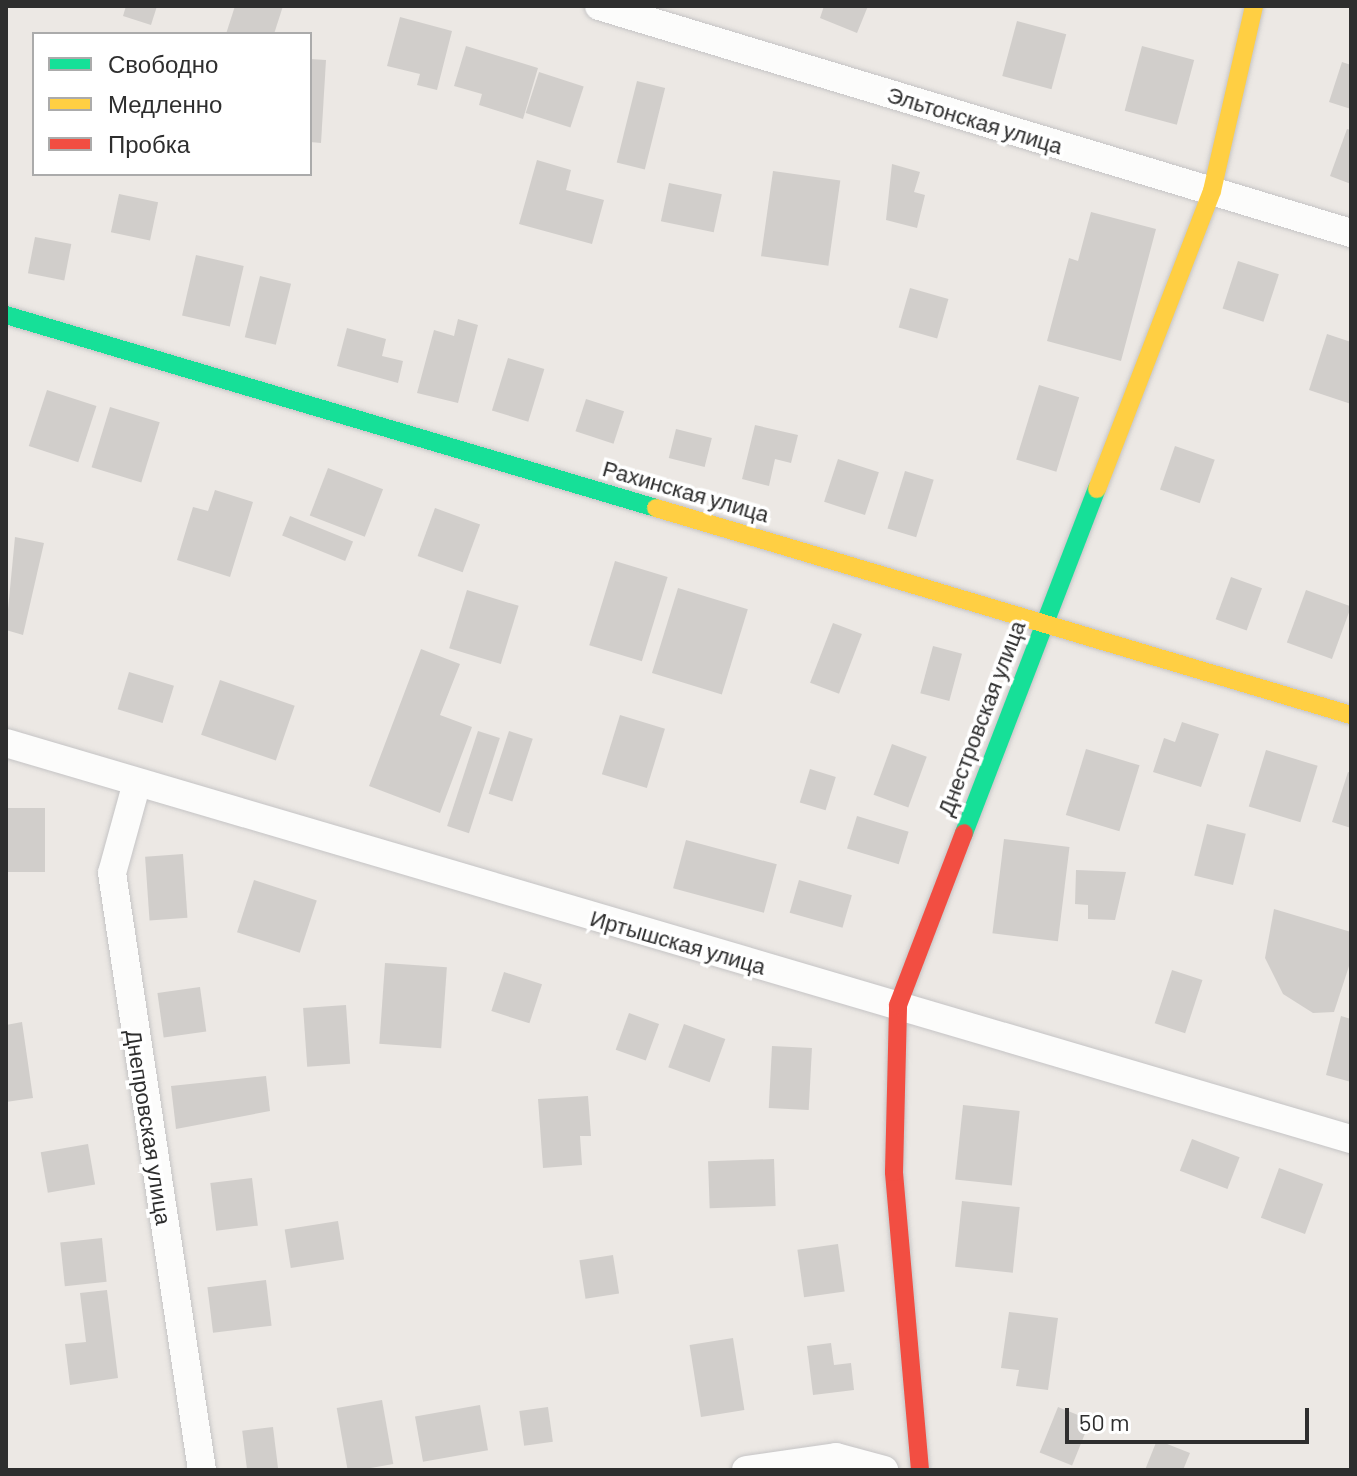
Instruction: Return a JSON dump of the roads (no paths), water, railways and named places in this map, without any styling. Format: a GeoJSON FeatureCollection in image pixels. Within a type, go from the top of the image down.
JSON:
{"type":"FeatureCollection","features":[{"type":"Feature","properties":{"kind":"street","name":"Эльтонская улица"},"geometry":{"type":"LineString","coordinates":[[599,6],[1351,233]]}},
{"type":"Feature","properties":{"kind":"street","name":"Днестровская улица"},"geometry":{"type":"LineString","coordinates":[[920,1470],[894,1172],[898,1005],[1043,621],[1212,191],[1254,6]]}},
{"type":"Feature","properties":{"kind":"street","name":"Рахинская улица"},"geometry":{"type":"LineString","coordinates":[[6,315],[1351,715]]}},
{"type":"Feature","properties":{"kind":"street","name":"Иртышская улица"},"geometry":{"type":"LineString","coordinates":[[6,743],[136,786],[1351,1139]]}},
{"type":"Feature","properties":{"kind":"street","name":"Днепровская улица"},"geometry":{"type":"LineString","coordinates":[[136,786],[112,873],[202,1470]]}},
{"type":"Feature","properties":{"kind":"street"},"geometry":{"type":"LineString","coordinates":[[746,1470],[836,1457],[884,1470]]}}]}
